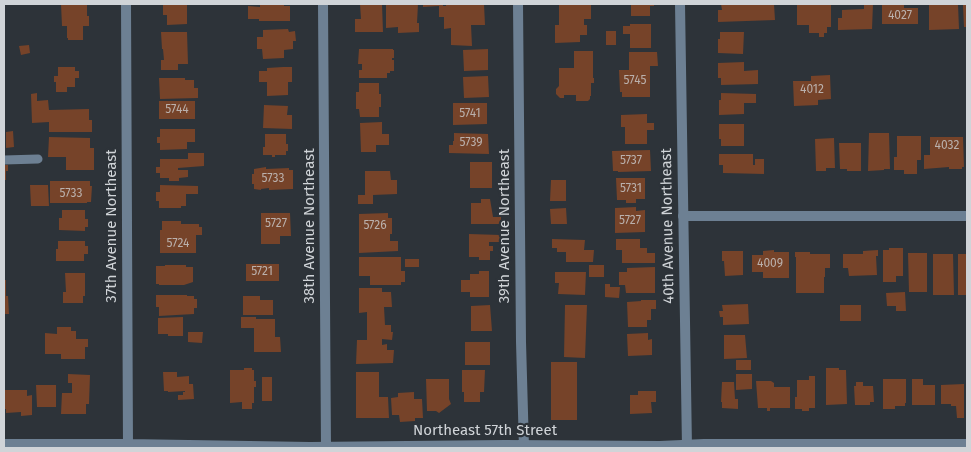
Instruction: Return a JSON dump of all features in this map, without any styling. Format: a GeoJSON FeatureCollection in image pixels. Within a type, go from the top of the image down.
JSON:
{"type":"FeatureCollection","features":[{"type":"Feature","properties":{"kind":"street","name":"37th Avenue Northeast"},"geometry":{"type":"LineString","coordinates":[[126,4],[128,446]]}},
{"type":"Feature","properties":{"kind":"street","name":"38th Avenue Northeast"},"geometry":{"type":"LineString","coordinates":[[323,4],[326,447]]}},
{"type":"Feature","properties":{"kind":"street","name":"39th Avenue Northeast"},"geometry":{"type":"LineString","coordinates":[[518,4],[521,342],[524,447]]}},
{"type":"Feature","properties":{"kind":"street","name":"40th Avenue Northeast"},"geometry":{"type":"LineString","coordinates":[[680,4],[687,447]]}},
{"type":"Feature","properties":{"kind":"street"},"geometry":{"type":"LineString","coordinates":[[683,216],[967,216]]}},
{"type":"Feature","properties":{"kind":"street","name":"Northeast 57th Street"},"geometry":{"type":"LineString","coordinates":[[4,444],[326,447],[687,447],[704,444],[967,444]]}},
{"type":"Feature","properties":{"kind":"lane"},"geometry":{"type":"LineString","coordinates":[[4,160],[38,159]]}},
{"type":"Feature","properties":{"kind":"building"},"geometry":{"type":"Polygon","coordinates":[[[61,4],[87,4],[89,26],[83,26],[83,40],[68,40],[67,26],[62,26],[61,4]]]}},
{"type":"Feature","properties":{"kind":"building"},"geometry":{"type":"Polygon","coordinates":[[[163,4],[187,4],[187,24],[167,25],[167,15],[163,15],[163,4]]]}},
{"type":"Feature","properties":{"kind":"building"},"geometry":{"type":"Polygon","coordinates":[[[260,4],[284,4],[284,6],[290,6],[290,21],[248,19],[248,6],[260,7],[260,4]]]}},
{"type":"Feature","properties":{"kind":"building"},"geometry":{"type":"Polygon","coordinates":[[[360,4],[382,4],[383,32],[355,32],[355,19],[361,19],[360,4]]]}},
{"type":"Feature","properties":{"kind":"building"},"geometry":{"type":"Polygon","coordinates":[[[386,4],[418,4],[417,23],[419,23],[419,32],[398,33],[398,27],[386,28],[386,4]]]}},
{"type":"Feature","properties":{"kind":"building"},"geometry":{"type":"Polygon","coordinates":[[[423,4],[443,4],[443,6],[446,6],[446,4],[484,4],[485,25],[471,25],[472,46],[451,45],[451,28],[444,29],[444,17],[439,17],[439,6],[423,7],[423,4]]]}},
{"type":"Feature","properties":{"kind":"building"},"geometry":{"type":"Polygon","coordinates":[[[591,4],[591,19],[584,19],[584,25],[587,25],[587,35],[580,35],[580,42],[555,43],[555,25],[559,25],[559,5],[591,4]]]}},
{"type":"Feature","properties":{"kind":"building"},"geometry":{"type":"Polygon","coordinates":[[[631,4],[654,4],[654,6],[650,6],[650,16],[631,16],[631,4]]]}},
{"type":"Feature","properties":{"kind":"building"},"geometry":{"type":"Polygon","coordinates":[[[721,4],[774,4],[775,20],[718,22],[718,10],[722,10],[721,4]]]}},
{"type":"Feature","properties":{"kind":"building"},"geometry":{"type":"Polygon","coordinates":[[[797,4],[831,4],[831,27],[827,27],[827,33],[824,33],[824,37],[819,37],[819,33],[809,33],[809,25],[797,25],[797,4]]]}},
{"type":"Feature","properties":{"kind":"building"},"geometry":{"type":"Polygon","coordinates":[[[864,4],[873,4],[872,29],[838,30],[838,18],[842,18],[842,10],[864,9],[864,4]]]}},
{"type":"Feature","properties":{"kind":"building"},"geometry":{"type":"Polygon","coordinates":[[[882,4],[900,4],[904,5],[904,8],[918,8],[918,24],[882,24],[882,4]]]}},
{"type":"Feature","properties":{"kind":"building"},"geometry":{"type":"Polygon","coordinates":[[[929,4],[958,4],[959,29],[929,30],[929,4]]]}},
{"type":"Feature","properties":{"kind":"building"},"geometry":{"type":"Polygon","coordinates":[[[963,5],[967,5],[967,27],[964,27],[963,5]]]}},
{"type":"Feature","properties":{"kind":"building"},"geometry":{"type":"Polygon","coordinates":[[[630,24],[651,24],[651,48],[630,48],[630,34],[623,34],[623,26],[630,26],[630,24]]]}},
{"type":"Feature","properties":{"kind":"building"},"geometry":{"type":"Polygon","coordinates":[[[288,29],[289,32],[295,31],[296,41],[293,41],[293,49],[284,50],[284,58],[263,59],[262,49],[257,49],[257,37],[263,37],[263,30],[288,29]]]}},
{"type":"Feature","properties":{"kind":"building"},"geometry":{"type":"Polygon","coordinates":[[[606,31],[616,31],[616,45],[606,45],[606,31]]]}},
{"type":"Feature","properties":{"kind":"building"},"geometry":{"type":"Polygon","coordinates":[[[161,32],[187,32],[188,64],[178,64],[178,70],[161,70],[161,60],[164,60],[161,32]]]}},
{"type":"Feature","properties":{"kind":"building"},"geometry":{"type":"Polygon","coordinates":[[[720,32],[744,32],[743,54],[718,53],[720,32]]]}},
{"type":"Feature","properties":{"kind":"building"},"geometry":{"type":"Polygon","coordinates":[[[29,45],[30,53],[21,55],[19,46],[29,45]]]}},
{"type":"Feature","properties":{"kind":"building"},"geometry":{"type":"Polygon","coordinates":[[[359,49],[393,49],[394,71],[387,73],[387,78],[359,78],[359,70],[362,70],[362,64],[358,64],[359,49]]]}},
{"type":"Feature","properties":{"kind":"building"},"geometry":{"type":"Polygon","coordinates":[[[488,49],[488,70],[464,71],[463,50],[488,49]]]}},
{"type":"Feature","properties":{"kind":"building"},"geometry":{"type":"Polygon","coordinates":[[[574,51],[593,51],[594,83],[591,83],[591,96],[588,101],[576,101],[576,95],[564,95],[564,98],[560,98],[556,94],[556,89],[559,86],[559,68],[574,68],[574,51]]]}},
{"type":"Feature","properties":{"kind":"building"},"geometry":{"type":"Polygon","coordinates":[[[629,52],[657,52],[658,66],[650,66],[650,97],[622,97],[619,70],[629,70],[629,52]]]}},
{"type":"Feature","properties":{"kind":"building"},"geometry":{"type":"Polygon","coordinates":[[[744,62],[744,71],[758,70],[758,84],[721,85],[721,78],[718,78],[718,63],[744,62]]]}},
{"type":"Feature","properties":{"kind":"building"},"geometry":{"type":"Polygon","coordinates":[[[58,67],[75,67],[75,71],[79,71],[79,78],[75,78],[75,87],[67,87],[67,92],[56,92],[54,76],[58,76],[58,67]]]}},
{"type":"Feature","properties":{"kind":"building"},"geometry":{"type":"Polygon","coordinates":[[[292,67],[292,82],[288,82],[288,95],[267,96],[267,82],[259,82],[259,71],[267,71],[267,68],[292,67]]]}},
{"type":"Feature","properties":{"kind":"building"},"geometry":{"type":"Polygon","coordinates":[[[830,75],[831,99],[818,100],[818,105],[794,106],[793,81],[811,81],[811,76],[830,75]]]}},
{"type":"Feature","properties":{"kind":"building"},"geometry":{"type":"Polygon","coordinates":[[[488,76],[489,97],[464,98],[463,77],[488,76]]]}},
{"type":"Feature","properties":{"kind":"building"},"geometry":{"type":"Polygon","coordinates":[[[159,78],[194,80],[194,88],[198,88],[198,98],[160,99],[159,78]]]}},
{"type":"Feature","properties":{"kind":"building"},"geometry":{"type":"Polygon","coordinates":[[[359,83],[379,83],[381,107],[379,107],[379,117],[360,117],[359,109],[356,109],[356,92],[359,92],[359,83]]]}},
{"type":"Feature","properties":{"kind":"building"},"geometry":{"type":"Polygon","coordinates":[[[37,93],[37,101],[48,100],[49,110],[89,109],[89,120],[92,120],[92,132],[49,132],[49,122],[32,123],[31,94],[37,93]]]}},
{"type":"Feature","properties":{"kind":"building"},"geometry":{"type":"Polygon","coordinates":[[[721,93],[756,94],[756,103],[744,103],[744,114],[719,115],[721,93]]]}},
{"type":"Feature","properties":{"kind":"building"},"geometry":{"type":"Polygon","coordinates":[[[159,101],[195,101],[195,119],[159,119],[159,101]]]}},
{"type":"Feature","properties":{"kind":"building"},"geometry":{"type":"Polygon","coordinates":[[[453,103],[487,103],[487,124],[453,125],[453,103]]]}},
{"type":"Feature","properties":{"kind":"building"},"geometry":{"type":"Polygon","coordinates":[[[264,105],[288,106],[287,115],[292,115],[292,129],[263,128],[264,105]]]}},
{"type":"Feature","properties":{"kind":"building"},"geometry":{"type":"Polygon","coordinates":[[[647,114],[647,123],[654,123],[654,130],[647,130],[647,144],[625,144],[625,127],[621,127],[621,115],[647,114]]]}},
{"type":"Feature","properties":{"kind":"building"},"geometry":{"type":"Polygon","coordinates":[[[382,122],[382,134],[389,134],[389,145],[376,145],[376,152],[361,152],[360,123],[382,122]]]}},
{"type":"Feature","properties":{"kind":"building"},"geometry":{"type":"Polygon","coordinates":[[[719,124],[744,124],[744,146],[721,146],[719,124]]]}},
{"type":"Feature","properties":{"kind":"building"},"geometry":{"type":"Polygon","coordinates":[[[160,129],[195,129],[195,142],[187,142],[187,149],[160,150],[160,143],[157,143],[157,137],[160,137],[160,129]]]}},
{"type":"Feature","properties":{"kind":"building"},"geometry":{"type":"Polygon","coordinates":[[[13,131],[14,147],[6,148],[6,132],[13,131]]]}},
{"type":"Feature","properties":{"kind":"building"},"geometry":{"type":"Polygon","coordinates":[[[454,133],[488,134],[489,154],[449,153],[449,145],[453,145],[454,141],[454,133]]]}},
{"type":"Feature","properties":{"kind":"building"},"geometry":{"type":"Polygon","coordinates":[[[869,133],[889,133],[890,169],[868,171],[869,133]]]}},
{"type":"Feature","properties":{"kind":"building"},"geometry":{"type":"Polygon","coordinates":[[[265,134],[286,134],[288,151],[286,151],[286,155],[275,155],[275,157],[272,157],[272,155],[263,155],[265,134]]]}},
{"type":"Feature","properties":{"kind":"building"},"geometry":{"type":"Polygon","coordinates":[[[897,136],[921,136],[921,160],[917,160],[917,174],[904,174],[904,170],[894,170],[894,157],[897,157],[897,136]]]}},
{"type":"Feature","properties":{"kind":"building"},"geometry":{"type":"Polygon","coordinates":[[[49,137],[90,138],[90,148],[94,148],[94,170],[66,170],[66,157],[48,157],[49,137]]]}},
{"type":"Feature","properties":{"kind":"building"},"geometry":{"type":"Polygon","coordinates":[[[930,137],[963,137],[964,167],[962,169],[949,169],[949,167],[924,169],[924,155],[930,155],[930,137]]]}},
{"type":"Feature","properties":{"kind":"building"},"geometry":{"type":"Polygon","coordinates":[[[834,138],[835,168],[826,168],[826,171],[816,171],[815,139],[834,138]]]}},
{"type":"Feature","properties":{"kind":"building"},"geometry":{"type":"Polygon","coordinates":[[[839,143],[861,143],[861,171],[840,169],[839,143]]]}},
{"type":"Feature","properties":{"kind":"building"},"geometry":{"type":"Polygon","coordinates":[[[650,150],[651,171],[613,171],[612,151],[650,150]]]}},
{"type":"Feature","properties":{"kind":"building"},"geometry":{"type":"Polygon","coordinates":[[[188,153],[204,153],[204,166],[178,168],[178,170],[188,170],[188,177],[179,178],[179,181],[169,181],[169,178],[160,178],[160,173],[156,173],[156,167],[160,167],[160,159],[188,159],[188,153]]]}},
{"type":"Feature","properties":{"kind":"building"},"geometry":{"type":"Polygon","coordinates":[[[719,154],[753,154],[753,165],[755,165],[755,159],[764,159],[764,174],[723,173],[723,165],[719,165],[719,154]]]}},
{"type":"Feature","properties":{"kind":"building"},"geometry":{"type":"Polygon","coordinates":[[[470,162],[492,162],[492,188],[470,188],[470,162]]]}},
{"type":"Feature","properties":{"kind":"building"},"geometry":{"type":"Polygon","coordinates":[[[4,165],[8,165],[6,180],[4,180],[4,165]]]}},
{"type":"Feature","properties":{"kind":"building"},"geometry":{"type":"Polygon","coordinates":[[[266,167],[266,169],[289,168],[289,170],[293,170],[293,189],[254,189],[252,174],[254,174],[254,169],[266,167]]]}},
{"type":"Feature","properties":{"kind":"building"},"geometry":{"type":"Polygon","coordinates":[[[365,171],[390,171],[391,180],[397,180],[397,194],[373,195],[373,204],[358,204],[358,195],[365,195],[365,171]]]}},
{"type":"Feature","properties":{"kind":"building"},"geometry":{"type":"Polygon","coordinates":[[[616,178],[645,178],[645,199],[636,199],[636,203],[626,203],[626,200],[617,200],[616,178]]]}},
{"type":"Feature","properties":{"kind":"building"},"geometry":{"type":"Polygon","coordinates":[[[551,180],[566,180],[566,201],[550,201],[551,180]]]}},
{"type":"Feature","properties":{"kind":"building"},"geometry":{"type":"Polygon","coordinates":[[[50,181],[90,181],[90,186],[92,186],[91,202],[50,203],[50,181]]]}},
{"type":"Feature","properties":{"kind":"building"},"geometry":{"type":"Polygon","coordinates":[[[30,185],[48,185],[49,206],[31,206],[30,185]]]}},
{"type":"Feature","properties":{"kind":"building"},"geometry":{"type":"Polygon","coordinates":[[[160,185],[198,186],[198,194],[186,194],[186,206],[181,206],[181,208],[159,208],[159,201],[156,201],[156,192],[160,192],[160,185]]]}},
{"type":"Feature","properties":{"kind":"building"},"geometry":{"type":"Polygon","coordinates":[[[481,199],[490,199],[493,217],[501,217],[501,224],[471,224],[471,203],[481,203],[481,199]]]}},
{"type":"Feature","properties":{"kind":"building"},"geometry":{"type":"Polygon","coordinates":[[[636,207],[636,211],[645,210],[645,232],[615,233],[615,208],[636,207]]]}},
{"type":"Feature","properties":{"kind":"building"},"geometry":{"type":"Polygon","coordinates":[[[566,208],[567,224],[551,224],[550,209],[566,208]]]}},
{"type":"Feature","properties":{"kind":"building"},"geometry":{"type":"Polygon","coordinates":[[[62,210],[85,210],[85,219],[88,219],[88,227],[85,227],[85,231],[59,230],[59,218],[62,218],[62,210]]]}},
{"type":"Feature","properties":{"kind":"building"},"geometry":{"type":"Polygon","coordinates":[[[261,213],[290,213],[291,236],[280,236],[280,244],[261,244],[261,213]]]}},
{"type":"Feature","properties":{"kind":"building"},"geometry":{"type":"Polygon","coordinates":[[[388,213],[388,218],[392,218],[390,241],[398,241],[398,251],[359,253],[359,214],[388,213]]]}},
{"type":"Feature","properties":{"kind":"building"},"geometry":{"type":"Polygon","coordinates":[[[162,221],[181,221],[181,224],[199,224],[199,227],[202,227],[202,235],[196,235],[196,253],[160,253],[162,221]]]}},
{"type":"Feature","properties":{"kind":"building"},"geometry":{"type":"Polygon","coordinates":[[[469,234],[501,235],[501,242],[489,242],[489,246],[493,246],[493,251],[490,251],[490,260],[479,260],[479,257],[469,257],[469,234]]]}},
{"type":"Feature","properties":{"kind":"building"},"geometry":{"type":"Polygon","coordinates":[[[552,239],[585,240],[584,250],[594,250],[593,262],[566,262],[566,252],[557,252],[557,248],[552,248],[552,239]]]}},
{"type":"Feature","properties":{"kind":"building"},"geometry":{"type":"Polygon","coordinates":[[[616,239],[640,239],[640,248],[647,248],[647,253],[655,253],[655,263],[622,263],[622,250],[616,250],[616,239]]]}},
{"type":"Feature","properties":{"kind":"building"},"geometry":{"type":"Polygon","coordinates":[[[58,241],[85,241],[85,246],[88,246],[88,254],[84,254],[84,261],[56,261],[58,241]]]}},
{"type":"Feature","properties":{"kind":"building"},"geometry":{"type":"Polygon","coordinates":[[[889,248],[903,248],[903,276],[896,276],[896,282],[883,282],[883,250],[889,250],[889,248]]]}},
{"type":"Feature","properties":{"kind":"building"},"geometry":{"type":"Polygon","coordinates":[[[774,250],[774,252],[789,252],[789,278],[763,278],[763,272],[752,272],[752,255],[763,255],[763,251],[774,250]]]}},
{"type":"Feature","properties":{"kind":"building"},"geometry":{"type":"Polygon","coordinates":[[[878,250],[878,256],[876,256],[877,275],[849,276],[848,268],[843,268],[843,254],[863,254],[863,251],[878,250]]]}},
{"type":"Feature","properties":{"kind":"building"},"geometry":{"type":"Polygon","coordinates":[[[722,251],[743,251],[743,275],[725,276],[722,251]]]}},
{"type":"Feature","properties":{"kind":"building"},"geometry":{"type":"Polygon","coordinates":[[[795,252],[830,254],[830,268],[825,268],[824,293],[796,293],[795,252]]]}},
{"type":"Feature","properties":{"kind":"building"},"geometry":{"type":"Polygon","coordinates":[[[908,253],[927,253],[927,292],[909,292],[908,253]]]}},
{"type":"Feature","properties":{"kind":"building"},"geometry":{"type":"Polygon","coordinates":[[[933,254],[953,254],[954,295],[933,295],[933,254]]]}},
{"type":"Feature","properties":{"kind":"building"},"geometry":{"type":"Polygon","coordinates":[[[958,254],[967,254],[967,295],[958,295],[958,254]]]}},
{"type":"Feature","properties":{"kind":"building"},"geometry":{"type":"Polygon","coordinates":[[[359,257],[401,257],[401,271],[405,271],[405,282],[401,282],[401,285],[370,285],[370,276],[359,276],[359,257]]]}},
{"type":"Feature","properties":{"kind":"building"},"geometry":{"type":"Polygon","coordinates":[[[405,259],[419,259],[419,267],[405,267],[405,259]]]}},
{"type":"Feature","properties":{"kind":"building"},"geometry":{"type":"Polygon","coordinates":[[[246,264],[279,264],[279,281],[246,281],[246,264]]]}},
{"type":"Feature","properties":{"kind":"building"},"geometry":{"type":"Polygon","coordinates":[[[589,265],[604,265],[604,277],[589,277],[589,265]]]}},
{"type":"Feature","properties":{"kind":"building"},"geometry":{"type":"Polygon","coordinates":[[[156,266],[193,267],[193,282],[184,285],[156,284],[156,266]]]}},
{"type":"Feature","properties":{"kind":"building"},"geometry":{"type":"Polygon","coordinates":[[[655,267],[655,293],[626,293],[625,285],[619,285],[619,272],[627,272],[627,268],[655,267]]]}},
{"type":"Feature","properties":{"kind":"building"},"geometry":{"type":"Polygon","coordinates":[[[479,271],[489,271],[489,297],[470,297],[470,292],[461,292],[461,280],[470,280],[470,274],[479,274],[479,271]]]}},
{"type":"Feature","properties":{"kind":"building"},"geometry":{"type":"Polygon","coordinates":[[[555,272],[586,272],[585,295],[558,294],[559,283],[555,283],[555,272]]]}},
{"type":"Feature","properties":{"kind":"building"},"geometry":{"type":"Polygon","coordinates":[[[65,273],[85,273],[85,296],[83,296],[83,303],[63,303],[63,292],[66,292],[65,273]]]}},
{"type":"Feature","properties":{"kind":"building"},"geometry":{"type":"Polygon","coordinates":[[[4,280],[6,280],[9,314],[4,314],[4,280]]]}},
{"type":"Feature","properties":{"kind":"building"},"geometry":{"type":"Polygon","coordinates":[[[605,284],[610,284],[610,287],[620,287],[619,298],[605,297],[605,284]]]}},
{"type":"Feature","properties":{"kind":"building"},"geometry":{"type":"Polygon","coordinates":[[[359,288],[382,288],[382,292],[391,292],[392,307],[384,307],[385,325],[391,325],[391,332],[393,332],[392,340],[382,339],[382,345],[387,344],[387,350],[394,350],[393,363],[356,364],[357,340],[367,340],[367,312],[359,313],[359,288]]]}},
{"type":"Feature","properties":{"kind":"building"},"geometry":{"type":"Polygon","coordinates":[[[905,292],[906,311],[896,311],[896,306],[887,306],[886,293],[905,292]]]}},
{"type":"Feature","properties":{"kind":"building"},"geometry":{"type":"Polygon","coordinates":[[[156,295],[194,296],[194,299],[197,299],[197,308],[194,308],[194,314],[159,316],[159,307],[156,307],[156,295]]]}},
{"type":"Feature","properties":{"kind":"building"},"geometry":{"type":"Polygon","coordinates":[[[243,296],[260,296],[260,300],[273,300],[273,315],[243,315],[243,296]]]}},
{"type":"Feature","properties":{"kind":"building"},"geometry":{"type":"Polygon","coordinates":[[[656,300],[656,309],[651,309],[651,320],[647,320],[647,327],[628,327],[627,302],[656,300]]]}},
{"type":"Feature","properties":{"kind":"building"},"geometry":{"type":"Polygon","coordinates":[[[748,304],[749,324],[723,325],[723,317],[720,317],[719,311],[723,311],[722,305],[748,304]]]}},
{"type":"Feature","properties":{"kind":"building"},"geometry":{"type":"Polygon","coordinates":[[[490,305],[492,331],[471,331],[471,306],[490,305]]]}},
{"type":"Feature","properties":{"kind":"building"},"geometry":{"type":"Polygon","coordinates":[[[565,305],[587,305],[585,358],[564,357],[565,305]]]}},
{"type":"Feature","properties":{"kind":"building"},"geometry":{"type":"Polygon","coordinates":[[[840,305],[861,305],[861,321],[840,321],[840,305]]]}},
{"type":"Feature","properties":{"kind":"building"},"geometry":{"type":"Polygon","coordinates":[[[183,317],[183,336],[158,334],[158,318],[183,317]]]}},
{"type":"Feature","properties":{"kind":"building"},"geometry":{"type":"Polygon","coordinates":[[[241,317],[275,319],[275,337],[280,337],[281,352],[254,352],[254,328],[241,328],[241,317]]]}},
{"type":"Feature","properties":{"kind":"building"},"geometry":{"type":"Polygon","coordinates":[[[57,327],[71,327],[71,331],[76,331],[76,339],[88,339],[88,347],[85,347],[85,359],[61,359],[61,354],[45,354],[45,333],[57,334],[57,327]]]}},
{"type":"Feature","properties":{"kind":"building"},"geometry":{"type":"Polygon","coordinates":[[[188,332],[203,332],[202,343],[188,342],[188,332]]]}},
{"type":"Feature","properties":{"kind":"building"},"geometry":{"type":"Polygon","coordinates":[[[648,333],[648,340],[652,339],[652,355],[628,356],[627,334],[648,333]]]}},
{"type":"Feature","properties":{"kind":"building"},"geometry":{"type":"Polygon","coordinates":[[[724,335],[745,335],[747,358],[724,359],[724,335]]]}},
{"type":"Feature","properties":{"kind":"building"},"geometry":{"type":"Polygon","coordinates":[[[465,342],[490,342],[490,365],[465,365],[465,342]]]}},
{"type":"Feature","properties":{"kind":"building"},"geometry":{"type":"Polygon","coordinates":[[[736,360],[751,360],[751,370],[736,370],[736,360]]]}},
{"type":"Feature","properties":{"kind":"building"},"geometry":{"type":"Polygon","coordinates":[[[551,362],[577,362],[577,420],[551,420],[551,362]]]}},
{"type":"Feature","properties":{"kind":"building"},"geometry":{"type":"Polygon","coordinates":[[[244,368],[252,368],[254,370],[256,387],[254,387],[252,409],[242,409],[242,402],[230,403],[230,370],[244,370],[244,368]]]}},
{"type":"Feature","properties":{"kind":"building"},"geometry":{"type":"Polygon","coordinates":[[[826,368],[846,370],[847,404],[826,405],[826,368]]]}},
{"type":"Feature","properties":{"kind":"building"},"geometry":{"type":"Polygon","coordinates":[[[462,370],[485,370],[484,392],[480,392],[480,402],[464,402],[462,370]]]}},
{"type":"Feature","properties":{"kind":"building"},"geometry":{"type":"Polygon","coordinates":[[[163,372],[177,372],[177,377],[189,376],[189,384],[193,384],[194,399],[178,400],[178,395],[183,395],[185,391],[164,391],[163,372]]]}},
{"type":"Feature","properties":{"kind":"building"},"geometry":{"type":"Polygon","coordinates":[[[356,372],[379,372],[379,397],[388,397],[389,418],[356,418],[356,372]]]}},
{"type":"Feature","properties":{"kind":"building"},"geometry":{"type":"Polygon","coordinates":[[[68,374],[90,375],[89,404],[86,404],[86,414],[61,414],[62,393],[72,393],[72,383],[68,383],[68,374]]]}},
{"type":"Feature","properties":{"kind":"building"},"geometry":{"type":"Polygon","coordinates":[[[736,374],[752,374],[752,389],[736,390],[736,374]]]}},
{"type":"Feature","properties":{"kind":"building"},"geometry":{"type":"Polygon","coordinates":[[[809,376],[815,376],[815,408],[809,408],[809,411],[795,409],[797,380],[809,380],[809,376]]]}},
{"type":"Feature","properties":{"kind":"building"},"geometry":{"type":"Polygon","coordinates":[[[262,377],[272,377],[272,401],[262,401],[262,377]]]}},
{"type":"Feature","properties":{"kind":"building"},"geometry":{"type":"Polygon","coordinates":[[[426,379],[449,379],[449,399],[451,404],[439,413],[427,411],[426,379]]]}},
{"type":"Feature","properties":{"kind":"building"},"geometry":{"type":"Polygon","coordinates":[[[883,379],[906,379],[905,406],[895,406],[895,409],[883,409],[883,379]]]}},
{"type":"Feature","properties":{"kind":"building"},"geometry":{"type":"Polygon","coordinates":[[[912,379],[923,379],[923,385],[935,385],[935,405],[912,405],[912,379]]]}},
{"type":"Feature","properties":{"kind":"building"},"geometry":{"type":"Polygon","coordinates":[[[756,381],[771,381],[774,383],[774,387],[790,387],[790,408],[770,408],[770,411],[767,411],[767,408],[758,408],[756,381]]]}},
{"type":"Feature","properties":{"kind":"building"},"geometry":{"type":"Polygon","coordinates":[[[722,382],[734,382],[735,399],[738,399],[738,409],[722,408],[722,382]]]}},
{"type":"Feature","properties":{"kind":"building"},"geometry":{"type":"Polygon","coordinates":[[[856,382],[863,382],[863,386],[873,386],[874,402],[870,402],[870,405],[855,405],[854,386],[856,386],[856,382]]]}},
{"type":"Feature","properties":{"kind":"building"},"geometry":{"type":"Polygon","coordinates":[[[964,384],[964,418],[957,418],[956,406],[941,404],[941,385],[964,384]]]}},
{"type":"Feature","properties":{"kind":"building"},"geometry":{"type":"Polygon","coordinates":[[[36,385],[56,385],[56,407],[37,407],[36,385]]]}},
{"type":"Feature","properties":{"kind":"building"},"geometry":{"type":"Polygon","coordinates":[[[4,390],[27,390],[27,396],[32,395],[32,415],[21,416],[21,412],[6,413],[6,409],[4,409],[4,390]]]}},
{"type":"Feature","properties":{"kind":"building"},"geometry":{"type":"Polygon","coordinates":[[[638,391],[656,391],[656,402],[651,402],[652,413],[630,414],[630,395],[638,395],[638,391]]]}},
{"type":"Feature","properties":{"kind":"building"},"geometry":{"type":"Polygon","coordinates":[[[414,392],[414,399],[422,399],[423,418],[415,418],[415,421],[400,422],[399,415],[392,415],[391,398],[398,397],[398,393],[414,392]]]}}]}
